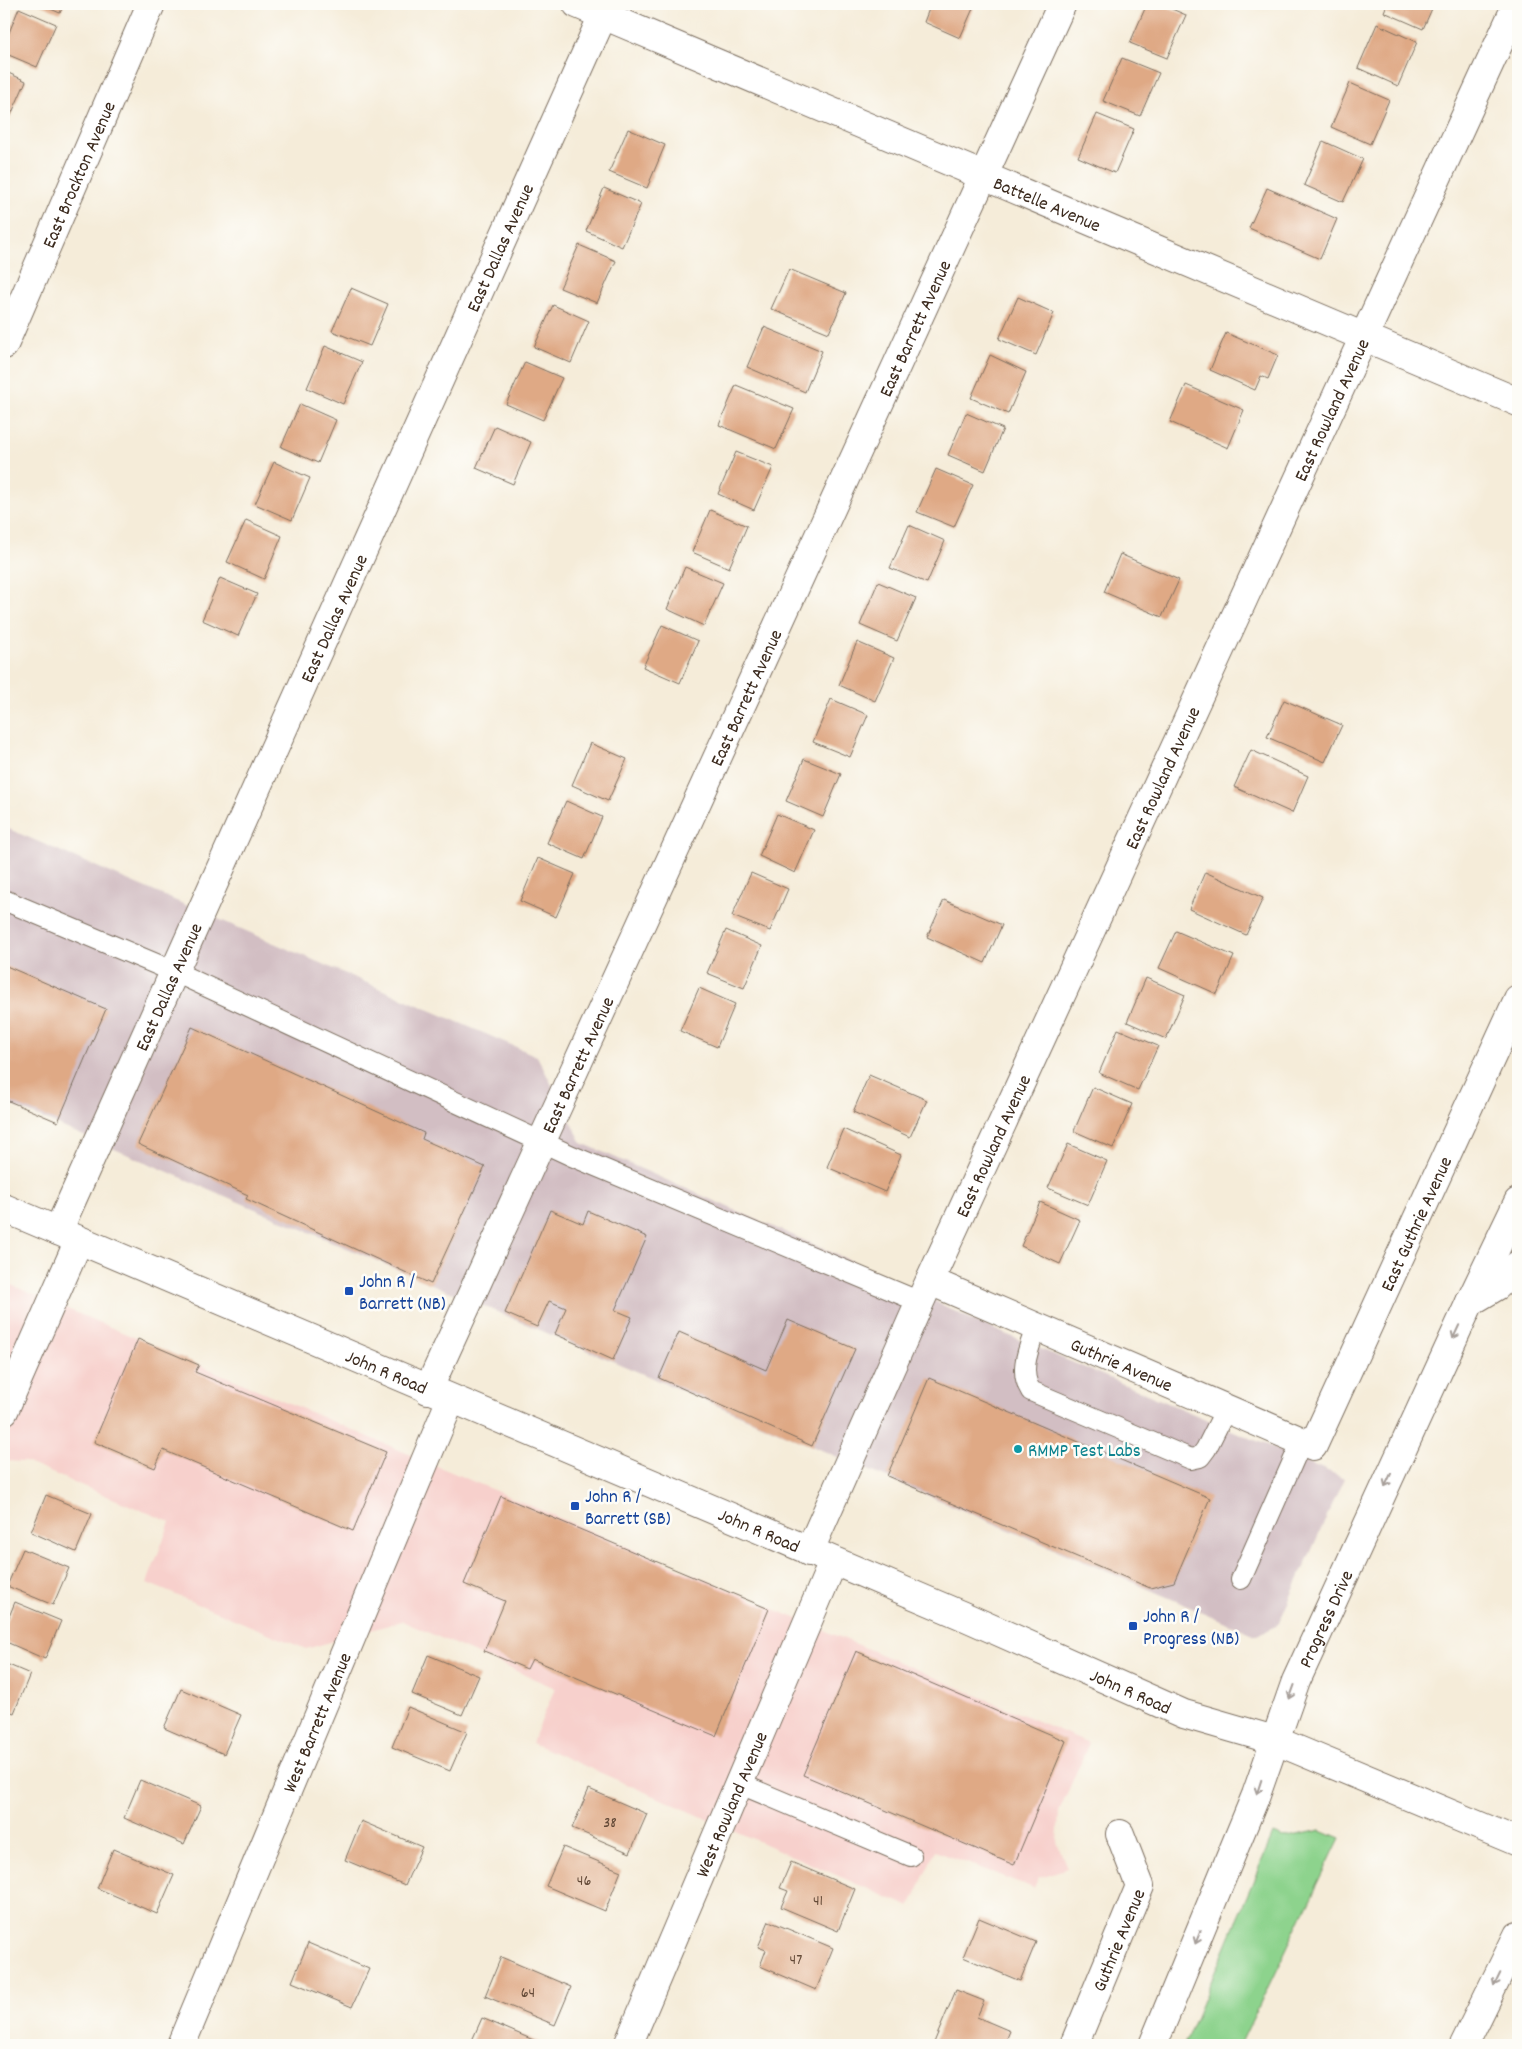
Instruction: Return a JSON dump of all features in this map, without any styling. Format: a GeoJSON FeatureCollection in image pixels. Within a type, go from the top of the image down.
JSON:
{"type":"FeatureCollection","features":[{"type":"Feature","properties":{"kind":"main road","name":"East Brockton Avenue"},"geometry":{"type":"LineString","coordinates":[[4,345],[150,4]]}},
{"type":"Feature","properties":{"kind":"main road","name":"Battelle Avenue"},"geometry":{"type":"LineString","coordinates":[[577,4],[606,9],[983,175],[1518,402]]}},
{"type":"Feature","properties":{"kind":"main road","name":"East Barrett Avenue"},"geometry":{"type":"LineString","coordinates":[[440,1394],[540,1142],[1062,4]]}},
{"type":"Feature","properties":{"kind":"main road","name":"East Rowland Avenue"},"geometry":{"type":"LineString","coordinates":[[821,1557],[925,1292],[1517,4]]}},
{"type":"Feature","properties":{"kind":"main road","name":"East Dallas Avenue"},"geometry":{"type":"LineString","coordinates":[[4,1412],[68,1236],[174,972],[606,9]]}},
{"type":"Feature","properties":{"kind":"main road","name":"East Guthrie Avenue"},"geometry":{"type":"LineString","coordinates":[[1307,1444],[1518,999]]}},
{"type":"Feature","properties":{"kind":"main road","name":"Progress Drive"},"geometry":{"type":"LineString","coordinates":[[1153,2045],[1256,1795],[1296,1680],[1518,1202]]}},
{"type":"Feature","properties":{"kind":"main road","name":"John R Road"},"geometry":{"type":"LineString","coordinates":[[4,1208],[968,1618],[1184,1714],[1274,1740],[1518,1842]]}},
{"type":"Feature","properties":{"kind":"main road"},"geometry":{"type":"LineString","coordinates":[[1470,1302],[1497,1286],[1518,1265]]}},
{"type":"Feature","properties":{"kind":"main road","name":"Guthrie Avenue"},"geometry":{"type":"LineString","coordinates":[[925,1292],[1036,1328],[1307,1444]]}},
{"type":"Feature","properties":{"kind":"main road","name":"West Barrett Avenue"},"geometry":{"type":"LineString","coordinates":[[182,2045],[440,1394]]}},
{"type":"Feature","properties":{"kind":"main road","name":"West Rowland Avenue"},"geometry":{"type":"LineString","coordinates":[[628,2045],[738,1783],[821,1557]]}},
{"type":"Feature","properties":{"kind":"main road","name":"Guthrie Avenue"},"geometry":{"type":"LineString","coordinates":[[1074,2045],[1140,1886],[1120,1834]]}},
{"type":"Feature","properties":{"kind":"main road"},"geometry":{"type":"LineString","coordinates":[[1464,2045],[1518,1935]]}},
{"type":"Feature","properties":{"kind":"lane"},"geometry":{"type":"LineString","coordinates":[[4,900],[174,972],[540,1142],[925,1292]]}},
{"type":"Feature","properties":{"kind":"lane"},"geometry":{"type":"LineString","coordinates":[[1036,1328],[1026,1356],[1026,1382],[1031,1391],[1182,1456],[1191,1459],[1200,1457],[1226,1409]]}},
{"type":"Feature","properties":{"kind":"lane"},"geometry":{"type":"LineString","coordinates":[[1241,1579],[1307,1444]]}},
{"type":"Feature","properties":{"kind":"lane"},"geometry":{"type":"LineString","coordinates":[[738,1783],[911,1856]]}},
{"type":"Feature","properties":{"kind":"shaded area"},"geometry":{"type":"Polygon","coordinates":[[[4,827],[537,1056],[582,1143],[890,1278],[970,1319],[1344,1478],[1278,1625],[1256,1635],[4,1102],[4,827]]]}},
{"type":"Feature","properties":{"kind":"shaded area"},"geometry":{"type":"Polygon","coordinates":[[[4,1282],[1089,1743],[1059,1812],[1057,1842],[1067,1868],[1038,1878],[1034,1888],[935,1851],[910,1907],[532,1743],[555,1688],[402,1621],[306,1649],[147,1583],[170,1522],[25,1462],[4,1461],[4,1282]]]}},
{"type":"Feature","properties":{"kind":"green space"},"geometry":{"type":"Polygon","coordinates":[[[1321,1830],[1340,1838],[1240,2045],[1184,2045],[1273,1834],[1283,1838],[1321,1830]]]}},
{"type":"Feature","properties":{"kind":"building"},"geometry":{"type":"Polygon","coordinates":[[[39,4],[64,4],[60,13],[39,4]]]}},
{"type":"Feature","properties":{"kind":"building"},"geometry":{"type":"Polygon","coordinates":[[[931,4],[975,4],[960,38],[924,22],[931,4]]]}},
{"type":"Feature","properties":{"kind":"building"},"geometry":{"type":"Polygon","coordinates":[[[1147,4],[1160,4],[1186,15],[1167,58],[1130,43],[1147,4]]]}},
{"type":"Feature","properties":{"kind":"building"},"geometry":{"type":"Polygon","coordinates":[[[1387,4],[1434,4],[1423,29],[1384,12],[1387,4]]]}},
{"type":"Feature","properties":{"kind":"building"},"geometry":{"type":"Polygon","coordinates":[[[19,8],[56,24],[37,67],[4,53],[4,45],[19,8]]]}},
{"type":"Feature","properties":{"kind":"building"},"geometry":{"type":"Polygon","coordinates":[[[1377,24],[1417,42],[1398,86],[1358,68],[1377,24]]]}},
{"type":"Feature","properties":{"kind":"building"},"geometry":{"type":"Polygon","coordinates":[[[1122,58],[1159,73],[1140,116],[1103,101],[1122,58]]]}},
{"type":"Feature","properties":{"kind":"building"},"geometry":{"type":"Polygon","coordinates":[[[4,71],[26,81],[7,124],[4,123],[4,71]]]}},
{"type":"Feature","properties":{"kind":"building"},"geometry":{"type":"Polygon","coordinates":[[[1350,83],[1389,100],[1370,144],[1331,127],[1350,83]]]}},
{"type":"Feature","properties":{"kind":"building"},"geometry":{"type":"Polygon","coordinates":[[[1097,114],[1134,129],[1115,173],[1078,157],[1097,114]]]}},
{"type":"Feature","properties":{"kind":"building"},"geometry":{"type":"Polygon","coordinates":[[[628,129],[665,145],[647,188],[609,172],[628,129]]]}},
{"type":"Feature","properties":{"kind":"building"},"geometry":{"type":"Polygon","coordinates":[[[1323,141],[1363,159],[1343,202],[1304,185],[1323,141]]]}},
{"type":"Feature","properties":{"kind":"building"},"geometry":{"type":"Polygon","coordinates":[[[604,188],[641,204],[622,247],[586,231],[604,188]]]}},
{"type":"Feature","properties":{"kind":"building"},"geometry":{"type":"Polygon","coordinates":[[[1267,188],[1337,219],[1320,259],[1249,228],[1267,188]]]}},
{"type":"Feature","properties":{"kind":"building"},"geometry":{"type":"Polygon","coordinates":[[[579,245],[616,261],[597,303],[560,288],[579,245]]]}},
{"type":"Feature","properties":{"kind":"building"},"geometry":{"type":"Polygon","coordinates":[[[789,269],[846,293],[829,333],[771,309],[789,269]]]}},
{"type":"Feature","properties":{"kind":"building"},"geometry":{"type":"Polygon","coordinates":[[[351,288],[388,304],[370,346],[332,331],[351,288]]]}},
{"type":"Feature","properties":{"kind":"building"},"geometry":{"type":"Polygon","coordinates":[[[1018,297],[1054,313],[1036,355],[999,339],[1018,297]]]}},
{"type":"Feature","properties":{"kind":"building"},"geometry":{"type":"Polygon","coordinates":[[[553,305],[589,321],[571,363],[534,347],[553,305]]]}},
{"type":"Feature","properties":{"kind":"building"},"geometry":{"type":"Polygon","coordinates":[[[764,327],[822,351],[805,392],[747,367],[764,327]]]}},
{"type":"Feature","properties":{"kind":"building"},"geometry":{"type":"Polygon","coordinates":[[[1226,333],[1278,355],[1268,379],[1261,376],[1255,390],[1210,370],[1226,333]]]}},
{"type":"Feature","properties":{"kind":"building"},"geometry":{"type":"Polygon","coordinates":[[[325,346],[362,362],[343,404],[307,388],[325,346]]]}},
{"type":"Feature","properties":{"kind":"building"},"geometry":{"type":"Polygon","coordinates":[[[990,355],[1026,372],[1008,414],[971,398],[990,355]]]}},
{"type":"Feature","properties":{"kind":"building"},"geometry":{"type":"Polygon","coordinates":[[[525,362],[562,378],[543,420],[506,404],[525,362]]]}},
{"type":"Feature","properties":{"kind":"building"},"geometry":{"type":"Polygon","coordinates":[[[736,385],[794,409],[776,449],[719,425],[736,385]]]}},
{"type":"Feature","properties":{"kind":"building"},"geometry":{"type":"Polygon","coordinates":[[[1186,385],[1244,410],[1228,448],[1170,422],[1186,385]]]}},
{"type":"Feature","properties":{"kind":"building"},"geometry":{"type":"Polygon","coordinates":[[[300,404],[336,420],[318,463],[281,447],[300,404]]]}},
{"type":"Feature","properties":{"kind":"building"},"geometry":{"type":"Polygon","coordinates":[[[966,413],[1003,429],[985,471],[948,455],[966,413]]]}},
{"type":"Feature","properties":{"kind":"building"},"geometry":{"type":"Polygon","coordinates":[[[495,426],[531,442],[513,484],[476,468],[495,426]]]}},
{"type":"Feature","properties":{"kind":"building"},"geometry":{"type":"Polygon","coordinates":[[[736,452],[773,467],[754,510],[718,494],[736,452]]]}},
{"type":"Feature","properties":{"kind":"building"},"geometry":{"type":"Polygon","coordinates":[[[274,462],[310,478],[292,520],[255,504],[274,462]]]}},
{"type":"Feature","properties":{"kind":"building"},"geometry":{"type":"Polygon","coordinates":[[[936,469],[973,485],[954,527],[917,512],[936,469]]]}},
{"type":"Feature","properties":{"kind":"building"},"geometry":{"type":"Polygon","coordinates":[[[710,510],[747,526],[729,568],[692,552],[710,510]]]}},
{"type":"Feature","properties":{"kind":"building"},"geometry":{"type":"Polygon","coordinates":[[[246,520],[282,536],[264,579],[227,562],[246,520]]]}},
{"type":"Feature","properties":{"kind":"building"},"geometry":{"type":"Polygon","coordinates":[[[909,525],[945,541],[927,583],[890,568],[909,525]]]}},
{"type":"Feature","properties":{"kind":"building"},"geometry":{"type":"Polygon","coordinates":[[[1120,554],[1179,580],[1162,617],[1104,592],[1120,554]]]}},
{"type":"Feature","properties":{"kind":"building"},"geometry":{"type":"Polygon","coordinates":[[[685,567],[723,583],[704,626],[667,609],[685,567]]]}},
{"type":"Feature","properties":{"kind":"building"},"geometry":{"type":"Polygon","coordinates":[[[220,578],[257,594],[238,636],[202,620],[220,578]]]}},
{"type":"Feature","properties":{"kind":"building"},"geometry":{"type":"Polygon","coordinates":[[[878,582],[916,598],[897,641],[860,625],[878,582]]]}},
{"type":"Feature","properties":{"kind":"building"},"geometry":{"type":"Polygon","coordinates":[[[662,625],[698,641],[680,683],[643,667],[662,625]]]}},
{"type":"Feature","properties":{"kind":"building"},"geometry":{"type":"Polygon","coordinates":[[[857,642],[894,658],[875,701],[839,685],[857,642]]]}},
{"type":"Feature","properties":{"kind":"building"},"geometry":{"type":"Polygon","coordinates":[[[831,699],[868,715],[850,757],[813,742],[831,699]]]}},
{"type":"Feature","properties":{"kind":"building"},"geometry":{"type":"Polygon","coordinates":[[[1284,700],[1342,725],[1325,762],[1267,737],[1284,700]]]}},
{"type":"Feature","properties":{"kind":"building"},"geometry":{"type":"Polygon","coordinates":[[[590,743],[627,759],[608,801],[572,785],[590,743]]]}},
{"type":"Feature","properties":{"kind":"building"},"geometry":{"type":"Polygon","coordinates":[[[1251,750],[1308,776],[1292,813],[1234,787],[1251,750]]]}},
{"type":"Feature","properties":{"kind":"building"},"geometry":{"type":"Polygon","coordinates":[[[804,759],[841,774],[823,817],[786,801],[804,759]]]}},
{"type":"Feature","properties":{"kind":"building"},"geometry":{"type":"Polygon","coordinates":[[[566,801],[602,817],[584,859],[547,843],[566,801]]]}},
{"type":"Feature","properties":{"kind":"building"},"geometry":{"type":"Polygon","coordinates":[[[777,814],[814,830],[795,873],[759,856],[777,814]]]}},
{"type":"Feature","properties":{"kind":"building"},"geometry":{"type":"Polygon","coordinates":[[[538,858],[575,874],[556,917],[520,901],[538,858]]]}},
{"type":"Feature","properties":{"kind":"building"},"geometry":{"type":"Polygon","coordinates":[[[1205,872],[1263,898],[1246,935],[1189,909],[1205,872]]]}},
{"type":"Feature","properties":{"kind":"building"},"geometry":{"type":"Polygon","coordinates":[[[751,873],[788,889],[770,931],[732,916],[751,873]]]}},
{"type":"Feature","properties":{"kind":"building"},"geometry":{"type":"Polygon","coordinates":[[[944,900],[1002,925],[985,963],[927,937],[944,900]]]}},
{"type":"Feature","properties":{"kind":"building"},"geometry":{"type":"Polygon","coordinates":[[[726,930],[762,946],[744,988],[707,973],[726,930]]]}},
{"type":"Feature","properties":{"kind":"building"},"geometry":{"type":"Polygon","coordinates":[[[1176,931],[1234,956],[1217,994],[1159,968],[1176,931]]]}},
{"type":"Feature","properties":{"kind":"building"},"geometry":{"type":"Polygon","coordinates":[[[4,965],[106,1009],[58,1122],[4,1099],[4,965]]]}},
{"type":"Feature","properties":{"kind":"building"},"geometry":{"type":"Polygon","coordinates":[[[1146,978],[1185,995],[1166,1039],[1127,1022],[1146,978]]]}},
{"type":"Feature","properties":{"kind":"building"},"geometry":{"type":"Polygon","coordinates":[[[699,988],[735,1004],[717,1047],[680,1031],[699,988]]]}},
{"type":"Feature","properties":{"kind":"building"},"geometry":{"type":"Polygon","coordinates":[[[192,1027],[424,1133],[422,1139],[485,1167],[431,1284],[246,1199],[248,1195],[138,1144],[192,1027]]]}},
{"type":"Feature","properties":{"kind":"building"},"geometry":{"type":"Polygon","coordinates":[[[1118,1029],[1158,1046],[1138,1090],[1099,1073],[1118,1029]]]}},
{"type":"Feature","properties":{"kind":"building"},"geometry":{"type":"Polygon","coordinates":[[[869,1075],[927,1100],[910,1137],[853,1112],[869,1075]]]}},
{"type":"Feature","properties":{"kind":"building"},"geometry":{"type":"Polygon","coordinates":[[[1093,1087],[1132,1104],[1113,1148],[1074,1131],[1093,1087]]]}},
{"type":"Feature","properties":{"kind":"building"},"geometry":{"type":"Polygon","coordinates":[[[843,1129],[901,1155],[885,1192],[827,1167],[843,1129]]]}},
{"type":"Feature","properties":{"kind":"building"},"geometry":{"type":"Polygon","coordinates":[[[1068,1144],[1107,1161],[1088,1205],[1048,1188],[1068,1144]]]}},
{"type":"Feature","properties":{"kind":"building"},"geometry":{"type":"Polygon","coordinates":[[[1040,1202],[1080,1220],[1060,1264],[1021,1246],[1040,1202]]]}},
{"type":"Feature","properties":{"kind":"building"},"geometry":{"type":"Polygon","coordinates":[[[550,1210],[583,1224],[588,1211],[647,1237],[615,1310],[632,1317],[613,1360],[555,1334],[566,1308],[549,1301],[537,1327],[505,1313],[550,1210]]]}},
{"type":"Feature","properties":{"kind":"building"},"geometry":{"type":"Polygon","coordinates":[[[788,1320],[855,1349],[812,1446],[659,1378],[679,1332],[766,1370],[788,1320]]]}},
{"type":"Feature","properties":{"kind":"building"},"geometry":{"type":"Polygon","coordinates":[[[138,1339],[199,1365],[195,1372],[386,1452],[353,1531],[163,1450],[155,1468],[94,1442],[138,1339]]]}},
{"type":"Feature","properties":{"kind":"building","name":"RMMP Test Labs"},"geometry":{"type":"Polygon","coordinates":[[[929,1378],[1210,1498],[1174,1582],[1150,1588],[887,1476],[929,1378]]]}},
{"type":"Feature","properties":{"kind":"building"},"geometry":{"type":"Polygon","coordinates":[[[46,1495],[92,1514],[76,1552],[31,1532],[46,1495]]]}},
{"type":"Feature","properties":{"kind":"building"},"geometry":{"type":"Polygon","coordinates":[[[501,1496],[769,1609],[716,1736],[532,1659],[527,1669],[484,1651],[505,1601],[464,1584],[501,1496]]]}},
{"type":"Feature","properties":{"kind":"building"},"geometry":{"type":"Polygon","coordinates":[[[23,1549],[69,1568],[53,1605],[7,1586],[23,1549]]]}},
{"type":"Feature","properties":{"kind":"building"},"geometry":{"type":"Polygon","coordinates":[[[15,1602],[61,1621],[45,1659],[4,1641],[4,1629],[15,1602]]]}},
{"type":"Feature","properties":{"kind":"building"},"geometry":{"type":"Polygon","coordinates":[[[856,1651],[1066,1741],[1014,1865],[803,1775],[856,1651]]]}},
{"type":"Feature","properties":{"kind":"building"},"geometry":{"type":"Polygon","coordinates":[[[428,1655],[479,1676],[462,1715],[412,1694],[428,1655]]]}},
{"type":"Feature","properties":{"kind":"building"},"geometry":{"type":"Polygon","coordinates":[[[4,1663],[30,1674],[14,1713],[4,1709],[4,1663]]]}},
{"type":"Feature","properties":{"kind":"building"},"geometry":{"type":"Polygon","coordinates":[[[181,1689],[241,1715],[224,1754],[164,1728],[181,1689]]]}},
{"type":"Feature","properties":{"kind":"building"},"geometry":{"type":"Polygon","coordinates":[[[408,1707],[467,1732],[450,1771],[392,1747],[408,1707]]]}},
{"type":"Feature","properties":{"kind":"building"},"geometry":{"type":"Polygon","coordinates":[[[140,1780],[201,1806],[184,1844],[124,1818],[140,1780]]]}},
{"type":"Feature","properties":{"kind":"building"},"geometry":{"type":"Polygon","coordinates":[[[589,1789],[647,1814],[630,1853],[572,1828],[589,1789]]]}},
{"type":"Feature","properties":{"kind":"building"},"geometry":{"type":"Polygon","coordinates":[[[361,1821],[422,1847],[405,1885],[345,1860],[361,1821]]]}},
{"type":"Feature","properties":{"kind":"building"},"geometry":{"type":"Polygon","coordinates":[[[563,1847],[621,1871],[605,1911],[546,1886],[563,1847]]]}},
{"type":"Feature","properties":{"kind":"building"},"geometry":{"type":"Polygon","coordinates":[[[113,1849],[174,1875],[157,1914],[97,1888],[113,1849]]]}},
{"type":"Feature","properties":{"kind":"building"},"geometry":{"type":"Polygon","coordinates":[[[791,1862],[855,1889],[838,1931],[781,1907],[788,1891],[780,1888],[791,1862]]]}},
{"type":"Feature","properties":{"kind":"building"},"geometry":{"type":"Polygon","coordinates":[[[979,1918],[1036,1942],[1020,1981],[963,1957],[979,1918]]]}},
{"type":"Feature","properties":{"kind":"building"},"geometry":{"type":"Polygon","coordinates":[[[769,1921],[833,1948],[816,1990],[760,1966],[766,1950],[758,1947],[769,1921]]]}},
{"type":"Feature","properties":{"kind":"building"},"geometry":{"type":"Polygon","coordinates":[[[308,1943],[369,1969],[352,2007],[292,1982],[308,1943]]]}},
{"type":"Feature","properties":{"kind":"building"},"geometry":{"type":"Polygon","coordinates":[[[501,1957],[571,1987],[555,2025],[485,1996],[501,1957]]]}},
{"type":"Feature","properties":{"kind":"building"},"geometry":{"type":"Polygon","coordinates":[[[956,1990],[984,2001],[977,2017],[1010,2031],[1004,2045],[933,2045],[956,1990]]]}},
{"type":"Feature","properties":{"kind":"building"},"geometry":{"type":"Polygon","coordinates":[[[482,2018],[545,2045],[470,2045],[482,2018]]]}},
{"type":"Feature","properties":{"kind":"place","name":"John R / Barrett (NB)"},"geometry":{"type":"Point","coordinates":[349,1291]}},
{"type":"Feature","properties":{"kind":"place","name":"RMMP Test Labs"},"geometry":{"type":"Point","coordinates":[1018,1449]}},
{"type":"Feature","properties":{"kind":"place","name":"John R / Barrett (SB)"},"geometry":{"type":"Point","coordinates":[575,1506]}},
{"type":"Feature","properties":{"kind":"place","name":"John R / Progress (NB)"},"geometry":{"type":"Point","coordinates":[1133,1626]}}]}
